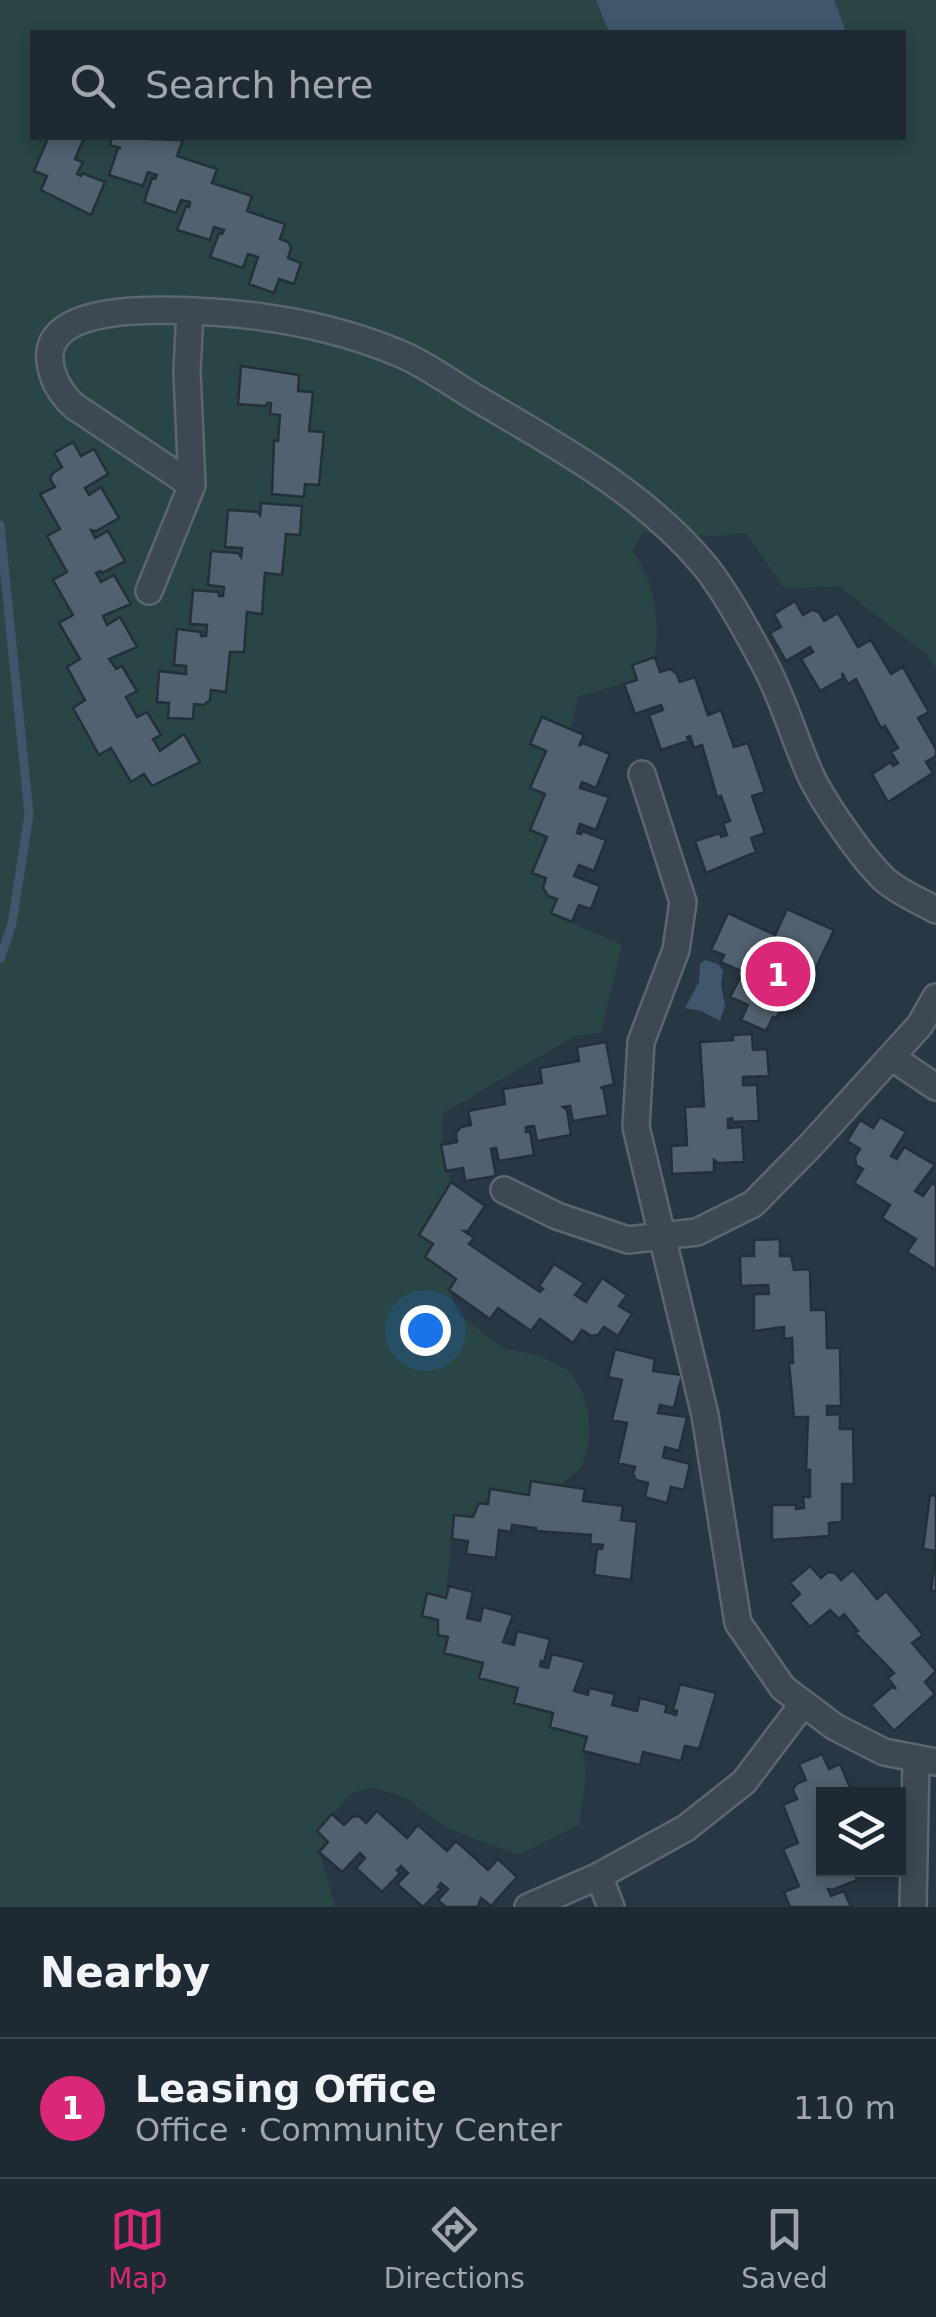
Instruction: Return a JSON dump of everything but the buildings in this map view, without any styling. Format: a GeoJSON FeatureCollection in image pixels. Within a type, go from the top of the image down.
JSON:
{"type":"FeatureCollection","features":[{"type":"Feature","properties":{"kind":"street"},"geometry":{"type":"LineString","coordinates":[[150,591],[192,485],[187,371],[190,311]]}},
{"type":"Feature","properties":{"kind":"street"},"geometry":{"type":"LineString","coordinates":[[192,485],[62,395],[49,354],[53,339],[64,327],[87,316],[190,311],[250,314],[315,326],[398,352],[604,474],[670,529],[706,568],[765,664],[822,794],[885,881],[936,910]]}},
{"type":"Feature","properties":{"kind":"street"},"geometry":{"type":"LineString","coordinates":[[642,774],[683,902],[676,950],[640,1042],[636,1127],[705,1415],[738,1623],[783,1688],[803,1704],[835,1727],[884,1752],[926,1760],[913,1907]]}},
{"type":"Feature","properties":{"kind":"street"},"geometry":{"type":"LineString","coordinates":[[504,1190],[557,1216],[628,1240],[697,1232],[753,1204],[920,1025],[936,997]]}},
{"type":"Feature","properties":{"kind":"street"},"geometry":{"type":"LineString","coordinates":[[891,1057],[936,1086]]}},
{"type":"Feature","properties":{"kind":"street"},"geometry":{"type":"LineString","coordinates":[[528,1907],[599,1876],[686,1828],[744,1782],[803,1704]]}},
{"type":"Feature","properties":{"kind":"street"},"geometry":{"type":"LineString","coordinates":[[599,1876],[610,1907]]}},
{"type":"Feature","properties":{"kind":"green space"},"geometry":{"type":"Polygon","coordinates":[[[0,0],[936,0],[936,669],[927,655],[839,586],[785,589],[746,533],[643,533],[632,550],[654,601],[655,657],[632,665],[637,680],[578,696],[571,729],[542,718],[530,744],[546,751],[530,787],[545,794],[547,837],[532,872],[546,878],[543,888],[548,896],[557,899],[552,914],[622,945],[601,1033],[575,1036],[442,1114],[442,1145],[451,1182],[420,1235],[433,1244],[425,1257],[456,1279],[449,1290],[458,1314],[503,1348],[539,1356],[570,1371],[583,1394],[589,1416],[588,1447],[581,1468],[560,1485],[529,1495],[491,1490],[488,1504],[479,1503],[473,1517],[454,1515],[446,1598],[427,1594],[422,1615],[438,1620],[438,1635],[448,1637],[444,1653],[483,1663],[480,1678],[518,1688],[515,1703],[553,1713],[550,1727],[587,1737],[579,1825],[518,1855],[445,1827],[406,1798],[374,1788],[353,1792],[317,1831],[328,1842],[320,1852],[335,1907],[0,1907],[0,0]]]}},
{"type":"Feature","properties":{"kind":"water"},"geometry":{"type":"Polygon","coordinates":[[[596,0],[834,0],[845,30],[608,30],[596,0]]]}},
{"type":"Feature","properties":{"kind":"water"},"geometry":{"type":"Polygon","coordinates":[[[705,960],[718,964],[723,971],[725,1006],[720,1021],[685,1008],[699,982],[700,964],[705,960]]]}},
{"type":"Feature","properties":{"kind":"waterway"},"geometry":{"type":"LineString","coordinates":[[0,525],[29,814],[12,924],[0,959]]}},
{"type":"Feature","properties":{"kind":"place","name":"Leasing Office"},"geometry":{"type":"Point","coordinates":[778,974]}}]}
